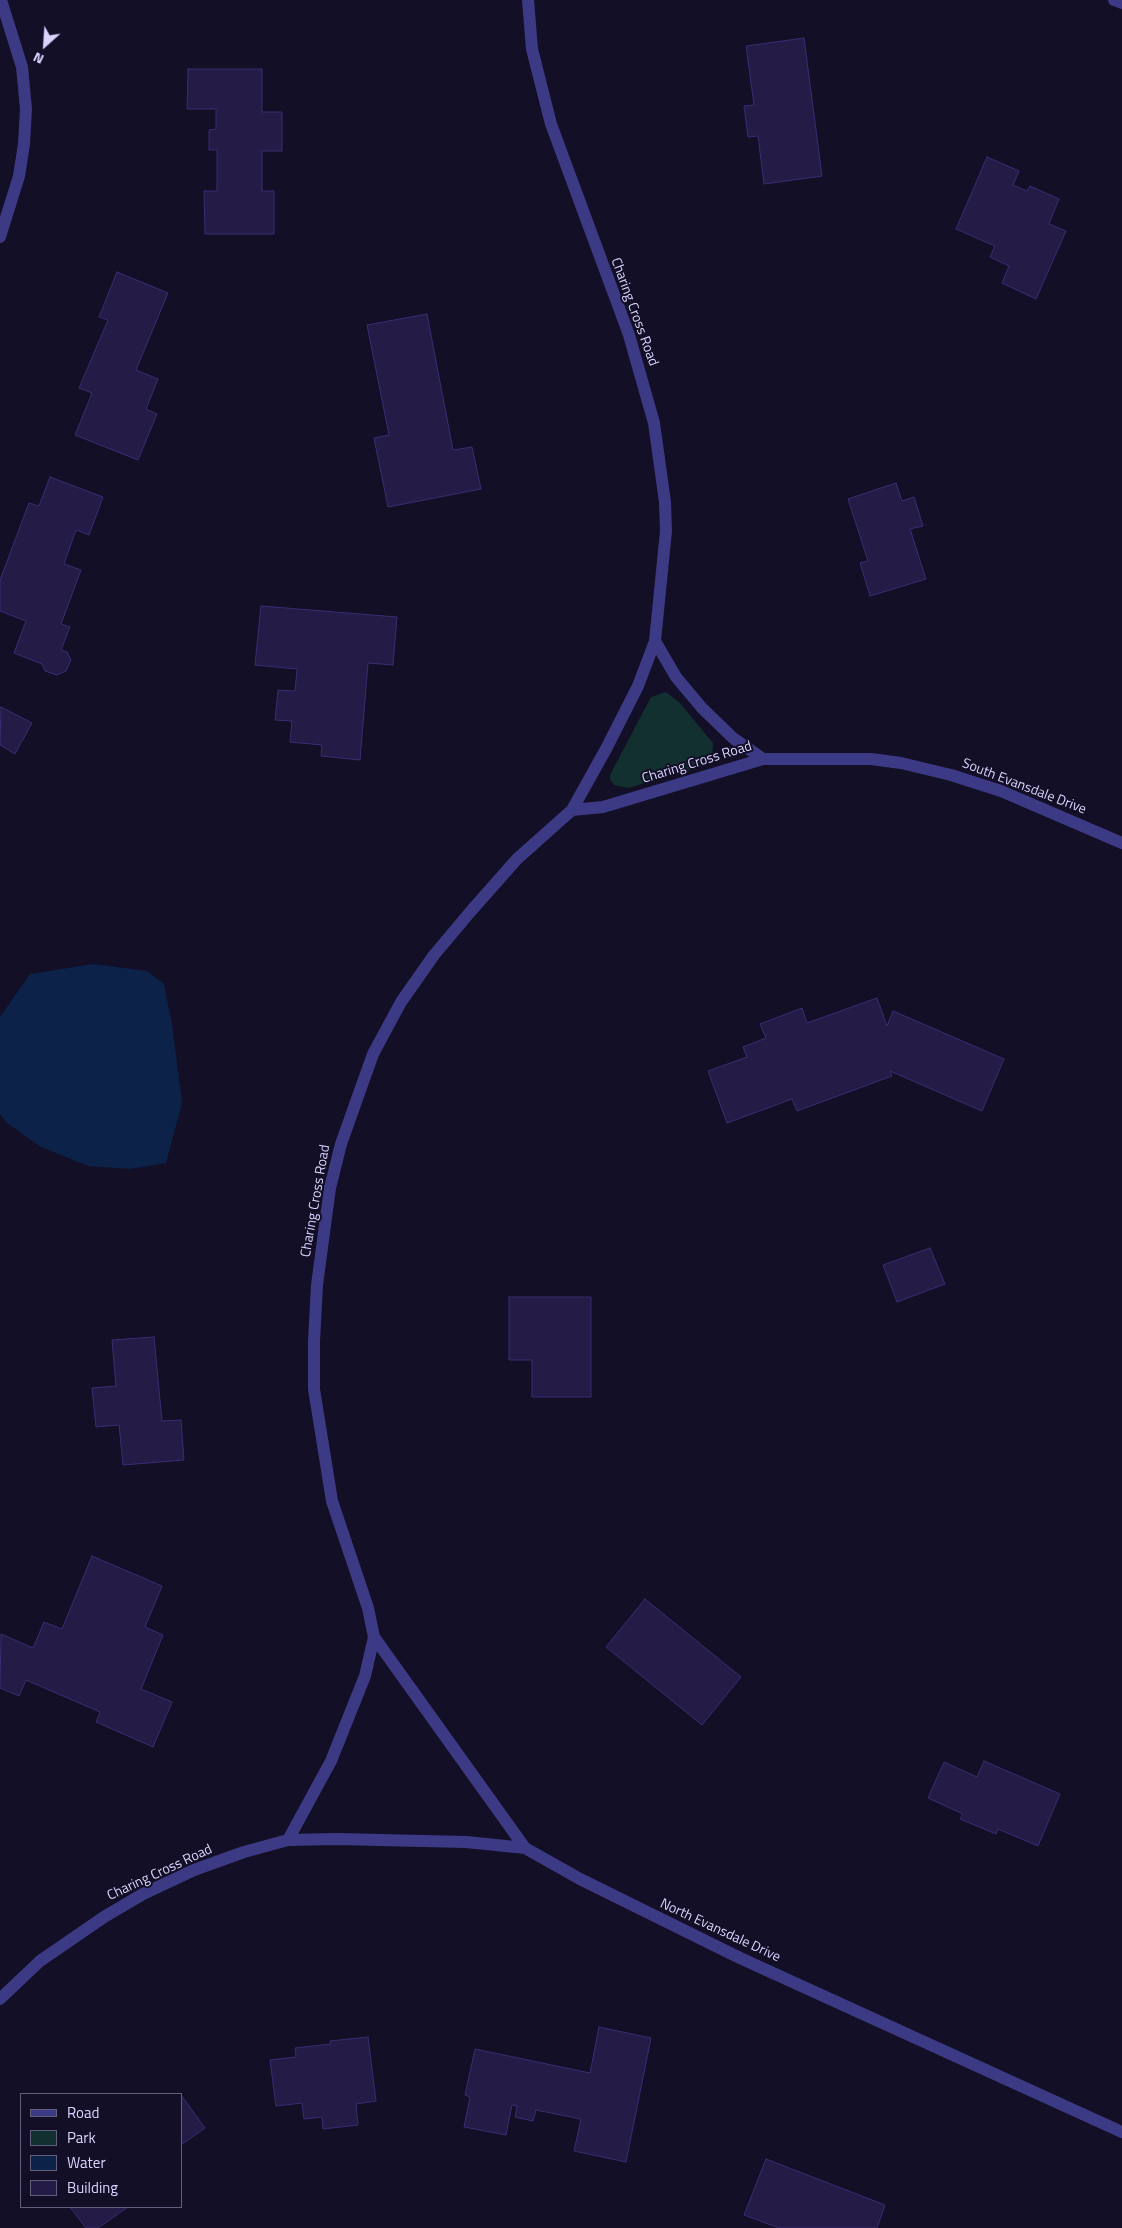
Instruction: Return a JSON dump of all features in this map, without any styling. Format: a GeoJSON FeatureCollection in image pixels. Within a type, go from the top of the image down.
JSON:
{"type":"FeatureCollection","features":[{"type":"Feature","properties":{"kind":"street"},"geometry":{"type":"LineString","coordinates":[[0,237],[19,176],[24,144],[26,109],[22,67],[1,0]]}},
{"type":"Feature","properties":{"kind":"street","name":"Charing Cross Road"},"geometry":{"type":"LineString","coordinates":[[525,1848],[374,1637],[368,1608],[332,1500],[314,1390],[314,1341],[318,1285],[330,1188],[341,1144],[373,1054],[401,1002],[434,955],[517,859],[572,810],[638,686],[655,641],[666,531],[665,502],[654,423],[629,335],[550,124],[532,48],[528,0]]}},
{"type":"Feature","properties":{"kind":"street"},"geometry":{"type":"LineString","coordinates":[[1114,0],[1122,3]]}},
{"type":"Feature","properties":{"kind":"street","name":"Charing Cross Road"},"geometry":{"type":"LineString","coordinates":[[655,641],[676,677],[702,708],[733,738],[763,759]]}},
{"type":"Feature","properties":{"kind":"street","name":"South Evansdale Drive"},"geometry":{"type":"LineString","coordinates":[[763,759],[848,758],[901,763],[951,775],[1001,791],[1122,843]]}},
{"type":"Feature","properties":{"kind":"street","name":"Charing Cross Road"},"geometry":{"type":"LineString","coordinates":[[572,810],[603,807],[763,759]]}},
{"type":"Feature","properties":{"kind":"street","name":"Charing Cross Road"},"geometry":{"type":"LineString","coordinates":[[0,1999],[40,1961],[104,1917],[143,1894],[194,1870],[244,1852],[288,1840],[331,1761],[364,1676],[374,1637]]}},
{"type":"Feature","properties":{"kind":"street","name":"North Evansdale Drive"},"geometry":{"type":"LineString","coordinates":[[288,1840],[338,1839],[466,1842],[525,1848],[580,1879],[740,1958],[1122,2132]]}},
{"type":"Feature","properties":{"kind":"green space"},"geometry":{"type":"Polygon","coordinates":[[[666,692],[679,702],[713,743],[712,758],[708,763],[698,768],[628,788],[614,785],[610,775],[651,697],[666,692]]]}},
{"type":"Feature","properties":{"kind":"water"},"geometry":{"type":"Polygon","coordinates":[[[93,964],[147,971],[164,984],[172,1024],[182,1103],[166,1163],[130,1169],[88,1166],[41,1147],[7,1123],[0,1114],[0,1017],[30,974],[93,964]]]}},
{"type":"Feature","properties":{"kind":"building"},"geometry":{"type":"Polygon","coordinates":[[[804,38],[822,176],[764,184],[758,136],[748,137],[744,106],[754,105],[746,46],[804,38]]]}},
{"type":"Feature","properties":{"kind":"building"},"geometry":{"type":"Polygon","coordinates":[[[188,69],[262,69],[262,112],[282,112],[282,151],[262,151],[262,191],[274,191],[274,234],[205,234],[204,191],[217,191],[217,150],[209,150],[209,130],[216,129],[216,109],[187,109],[188,69]]]}},
{"type":"Feature","properties":{"kind":"building"},"geometry":{"type":"Polygon","coordinates":[[[987,157],[1019,171],[1013,185],[1027,191],[1030,186],[1059,199],[1049,224],[1066,231],[1036,299],[1002,283],[1009,266],[990,257],[995,246],[956,229],[987,157]]]}},
{"type":"Feature","properties":{"kind":"building"},"geometry":{"type":"Polygon","coordinates":[[[117,272],[168,293],[136,370],[158,379],[146,409],[157,414],[138,460],[75,435],[92,393],[79,388],[108,320],[99,317],[117,272]]]}},
{"type":"Feature","properties":{"kind":"building"},"geometry":{"type":"Polygon","coordinates":[[[427,314],[453,450],[472,447],[481,489],[388,507],[374,438],[389,435],[367,325],[427,314]]]}},
{"type":"Feature","properties":{"kind":"building"},"geometry":{"type":"Polygon","coordinates":[[[50,477],[103,497],[89,535],[76,530],[64,564],[81,570],[61,624],[70,627],[61,650],[67,652],[71,660],[66,671],[57,675],[45,671],[42,664],[14,653],[26,621],[0,611],[0,580],[29,503],[39,506],[50,477]]]}},
{"type":"Feature","properties":{"kind":"building"},"geometry":{"type":"Polygon","coordinates":[[[896,483],[902,501],[914,497],[923,526],[910,529],[926,579],[870,596],[860,563],[868,561],[848,499],[896,483]]]}},
{"type":"Feature","properties":{"kind":"building"},"geometry":{"type":"Polygon","coordinates":[[[261,606],[397,617],[393,665],[368,663],[360,760],[321,756],[322,745],[290,742],[292,721],[275,720],[278,690],[295,691],[297,669],[255,665],[261,606]]]}},
{"type":"Feature","properties":{"kind":"building"},"geometry":{"type":"Polygon","coordinates":[[[1,707],[32,723],[15,754],[0,745],[1,707]]]}},
{"type":"Feature","properties":{"kind":"building"},"geometry":{"type":"Polygon","coordinates":[[[877,998],[887,1026],[893,1011],[1004,1059],[982,1111],[890,1071],[892,1076],[797,1111],[792,1099],[727,1123],[708,1071],[747,1057],[743,1047],[766,1038],[760,1024],[802,1008],[807,1023],[877,998]]]}},
{"type":"Feature","properties":{"kind":"building"},"geometry":{"type":"Polygon","coordinates":[[[930,1248],[945,1284],[897,1302],[883,1265],[930,1248]]]}},
{"type":"Feature","properties":{"kind":"building"},"geometry":{"type":"Polygon","coordinates":[[[509,1297],[591,1297],[591,1397],[532,1397],[532,1360],[509,1360],[509,1297]]]}},
{"type":"Feature","properties":{"kind":"building"},"geometry":{"type":"Polygon","coordinates":[[[154,1337],[162,1421],[181,1420],[184,1460],[123,1465],[119,1425],[96,1427],[92,1388],[116,1386],[112,1340],[154,1337]]]}},
{"type":"Feature","properties":{"kind":"building"},"geometry":{"type":"Polygon","coordinates":[[[92,1556],[162,1586],[145,1627],[163,1635],[141,1689],[172,1702],[153,1747],[96,1722],[100,1712],[26,1680],[19,1696],[0,1688],[1,1634],[33,1648],[44,1622],[62,1629],[92,1556]]]}},
{"type":"Feature","properties":{"kind":"building"},"geometry":{"type":"Polygon","coordinates":[[[645,1599],[741,1677],[702,1725],[606,1647],[645,1599]]]}},
{"type":"Feature","properties":{"kind":"building"},"geometry":{"type":"Polygon","coordinates":[[[984,1761],[1060,1794],[1038,1846],[998,1829],[996,1834],[960,1819],[963,1814],[928,1798],[944,1762],[977,1777],[984,1761]]]}},
{"type":"Feature","properties":{"kind":"building"},"geometry":{"type":"Polygon","coordinates":[[[599,2027],[651,2038],[626,2162],[574,2151],[581,2119],[536,2110],[533,2121],[515,2117],[517,2106],[512,2105],[506,2135],[464,2127],[470,2097],[465,2095],[475,2049],[590,2073],[599,2027]]]}},
{"type":"Feature","properties":{"kind":"building"},"geometry":{"type":"Polygon","coordinates":[[[368,2037],[376,2101],[356,2104],[358,2125],[323,2129],[322,2117],[304,2119],[302,2103],[276,2106],[270,2060],[296,2057],[295,2048],[331,2044],[330,2041],[368,2037]]]}},
{"type":"Feature","properties":{"kind":"building"},"geometry":{"type":"Polygon","coordinates":[[[182,2096],[205,2128],[182,2144],[182,2096]]]}},
{"type":"Feature","properties":{"kind":"building"},"geometry":{"type":"Polygon","coordinates":[[[766,2159],[885,2205],[877,2228],[779,2228],[744,2215],[766,2159]]]}},
{"type":"Feature","properties":{"kind":"building"},"geometry":{"type":"Polygon","coordinates":[[[71,2208],[127,2208],[98,2228],[86,2228],[71,2208]]]}}]}
